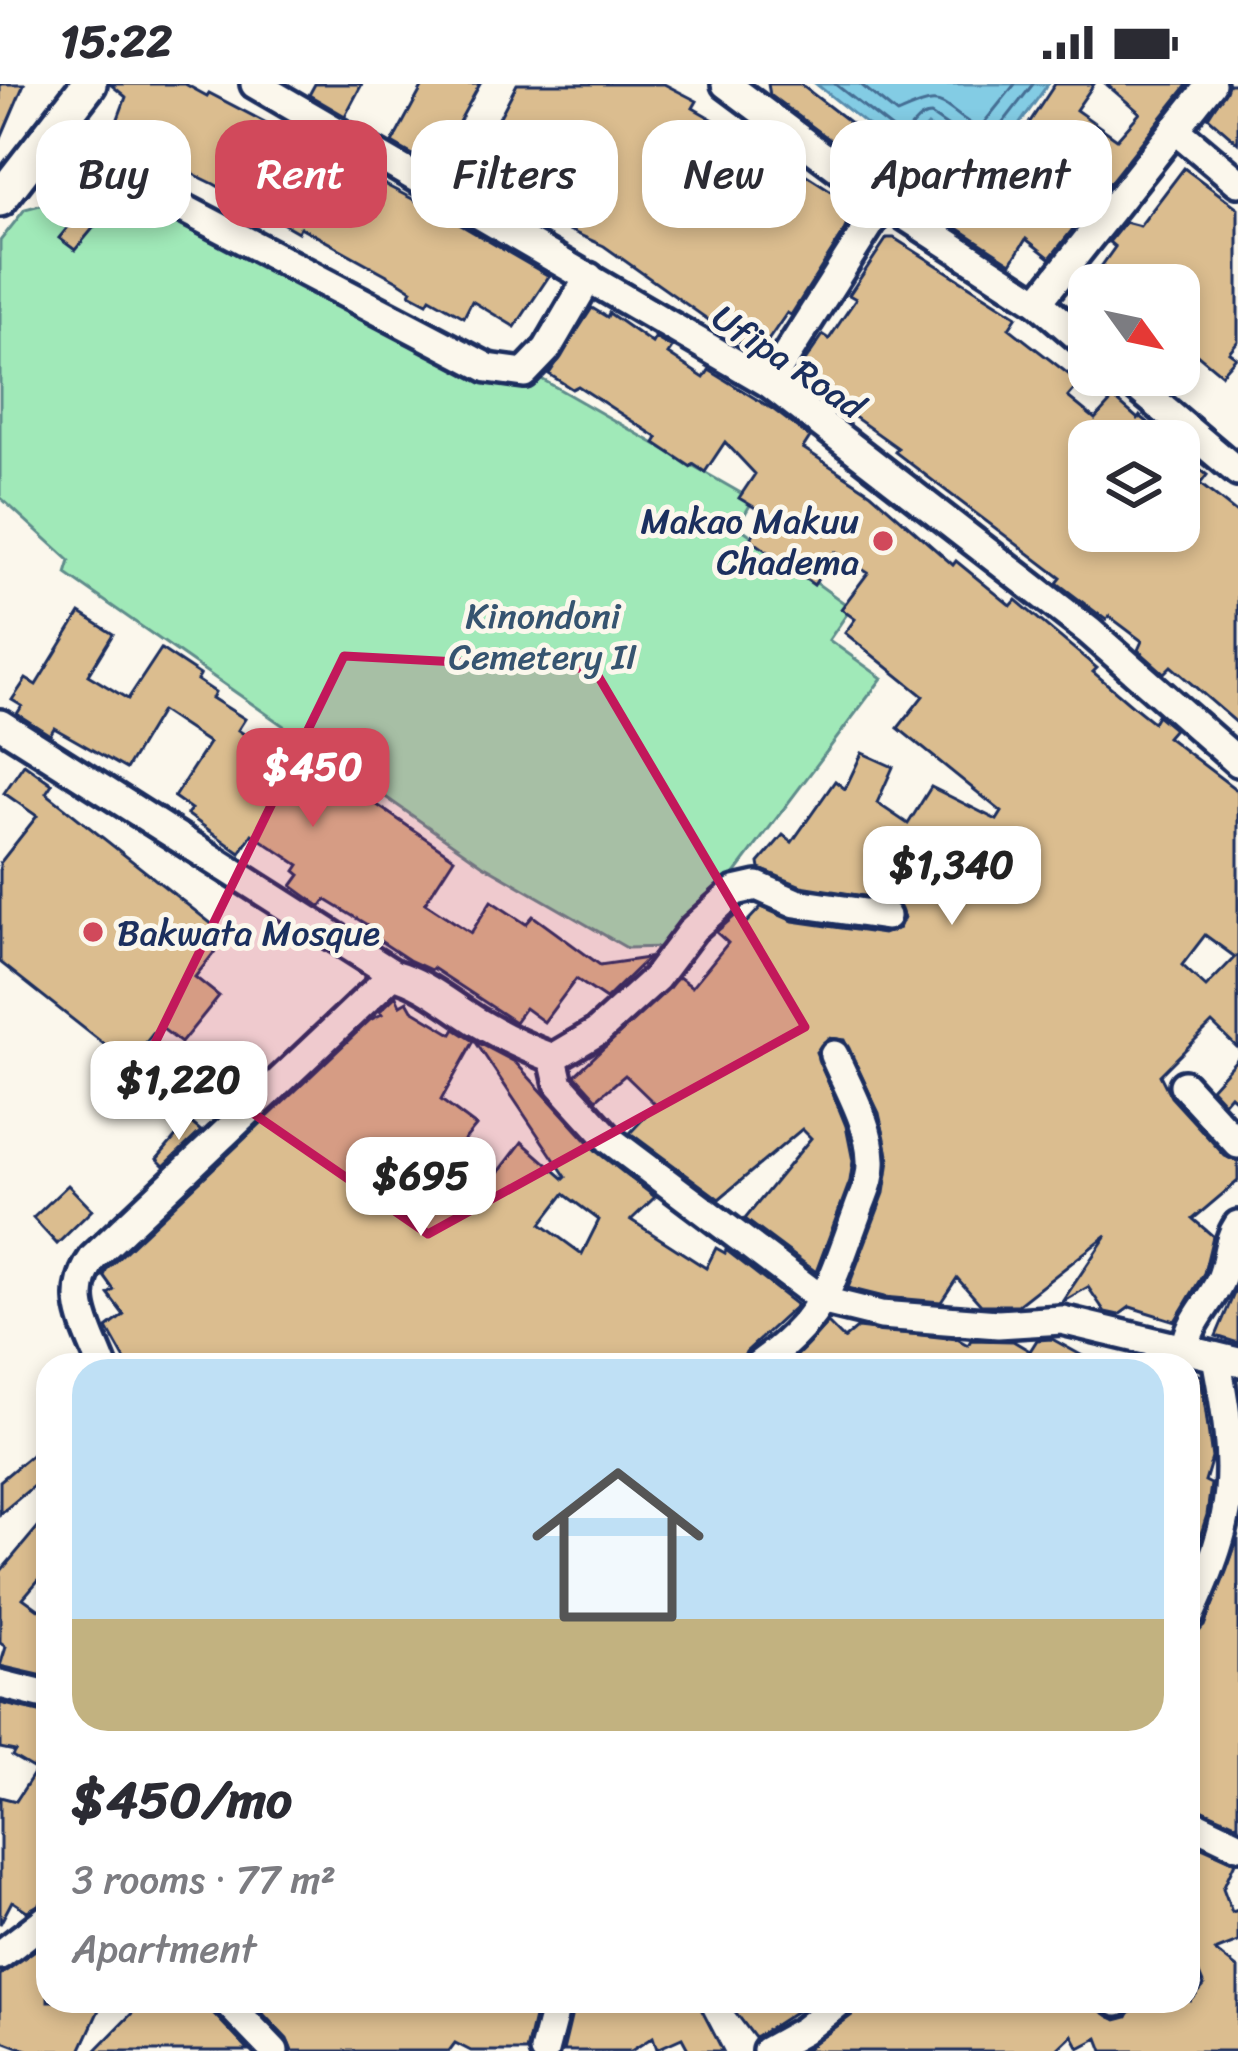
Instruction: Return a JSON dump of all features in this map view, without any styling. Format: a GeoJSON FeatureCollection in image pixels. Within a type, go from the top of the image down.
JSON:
{"type":"FeatureCollection","features":[{"type":"Feature","properties":{"kind":"street"},"geometry":{"type":"LineString","coordinates":[[63,120],[89,84]]}},
{"type":"Feature","properties":{"kind":"street","name":"Ufipa Road"},"geometry":{"type":"LineString","coordinates":[[255,84],[769,382],[1090,631],[1238,762]]}},
{"type":"Feature","properties":{"kind":"street"},"geometry":{"type":"LineString","coordinates":[[1038,302],[1211,84]]}},
{"type":"Feature","properties":{"kind":"street"},"geometry":{"type":"LineString","coordinates":[[730,85],[830,161]]}},
{"type":"Feature","properties":{"kind":"street"},"geometry":{"type":"LineString","coordinates":[[1175,130],[1238,182]]}},
{"type":"Feature","properties":{"kind":"street"},"geometry":{"type":"LineString","coordinates":[[0,199],[36,154]]}},
{"type":"Feature","properties":{"kind":"street"},"geometry":{"type":"LineString","coordinates":[[191,211],[488,368],[524,373],[548,349],[589,277]]}},
{"type":"Feature","properties":{"kind":"street"},"geometry":{"type":"LineString","coordinates":[[769,382],[867,228]]}},
{"type":"Feature","properties":{"kind":"street"},"geometry":{"type":"LineString","coordinates":[[924,228],[1038,302],[1068,328]]}},
{"type":"Feature","properties":{"kind":"street"},"geometry":{"type":"LineString","coordinates":[[1149,396],[1238,472]]}},
{"type":"Feature","properties":{"kind":"street"},"geometry":{"type":"LineString","coordinates":[[0,724],[393,974],[419,982],[519,1046],[553,1058]]}},
{"type":"Feature","properties":{"kind":"street"},"geometry":{"type":"LineString","coordinates":[[553,1058],[596,1032],[656,978],[693,929],[735,891],[757,886],[796,903],[886,916]]}},
{"type":"Feature","properties":{"kind":"street"},"geometry":{"type":"LineString","coordinates":[[98,1353],[80,1298],[83,1273],[94,1258],[393,974]]}},
{"type":"Feature","properties":{"kind":"street"},"geometry":{"type":"LineString","coordinates":[[773,1353],[824,1301],[868,1189],[871,1159],[865,1127],[834,1055]]}},
{"type":"Feature","properties":{"kind":"street"},"geometry":{"type":"LineString","coordinates":[[553,1058],[559,1084],[610,1140],[824,1301],[881,1315],[998,1324],[1062,1320],[1194,1353]]}},
{"type":"Feature","properties":{"kind":"street"},"geometry":{"type":"LineString","coordinates":[[1184,1085],[1238,1144]]}},
{"type":"Feature","properties":{"kind":"street"},"geometry":{"type":"LineString","coordinates":[[1184,1351],[1187,1332],[1222,1277],[1229,1237],[1238,1225]]}},
{"type":"Feature","properties":{"kind":"street"},"geometry":{"type":"LineString","coordinates":[[1200,1591],[1220,1545],[1234,1476],[1227,1360]]}},
{"type":"Feature","properties":{"kind":"street"},"geometry":{"type":"LineString","coordinates":[[0,1684],[36,1693]]}},
{"type":"Feature","properties":{"kind":"street"},"geometry":{"type":"LineString","coordinates":[[1200,1827],[1238,1845]]}},
{"type":"Feature","properties":{"kind":"street"},"geometry":{"type":"LineString","coordinates":[[0,1955],[36,1927]]}},
{"type":"Feature","properties":{"kind":"street"},"geometry":{"type":"LineString","coordinates":[[238,2013],[274,2051]]}},
{"type":"Feature","properties":{"kind":"street"},"geometry":{"type":"LineString","coordinates":[[544,2051],[554,2013]]}},
{"type":"Feature","properties":{"kind":"street"},"geometry":{"type":"LineString","coordinates":[[767,2051],[826,2013]]}},
{"type":"Feature","properties":{"kind":"highlighted area"},"geometry":{"type":"Polygon","coordinates":[[[344,656],[594,669],[805,1027],[428,1234],[154,1045],[344,656]]]}},
{"type":"Feature","properties":{"kind":"green space","name":"Kinondoni Cemetery II"},"geometry":{"type":"Polygon","coordinates":[[[36,206],[36,228],[191,228],[191,213],[215,228],[531,373],[753,500],[738,526],[851,608],[829,640],[882,678],[731,879],[665,947],[627,948],[483,865],[66,574],[70,561],[0,497],[0,241],[25,209],[36,206]]]}},
{"type":"Feature","properties":{"kind":"water"},"geometry":{"type":"Polygon","coordinates":[[[816,84],[1048,84],[1022,120],[861,120],[816,84]]]}},
{"type":"Feature","properties":{"kind":"building"},"geometry":{"type":"Polygon","coordinates":[[[0,84],[24,84],[0,140],[0,84]]]}},
{"type":"Feature","properties":{"kind":"building"},"geometry":{"type":"Polygon","coordinates":[[[110,84],[185,84],[261,120],[215,120],[215,185],[191,173],[191,120],[117,120],[126,97],[110,84]]]}},
{"type":"Feature","properties":{"kind":"building"},"geometry":{"type":"Polygon","coordinates":[[[315,84],[362,84],[345,116],[309,95],[315,84]]]}},
{"type":"Feature","properties":{"kind":"building"},"geometry":{"type":"Polygon","coordinates":[[[424,84],[480,84],[460,120],[411,120],[411,154],[392,143],[424,84]]]}},
{"type":"Feature","properties":{"kind":"building"},"geometry":{"type":"Polygon","coordinates":[[[517,84],[664,84],[697,101],[693,108],[714,120],[642,120],[642,228],[806,228],[806,175],[830,190],[830,228],[845,228],[791,315],[787,313],[758,355],[604,246],[564,228],[618,228],[618,120],[498,120],[517,84]]]}},
{"type":"Feature","properties":{"kind":"building"},"geometry":{"type":"Polygon","coordinates":[[[768,84],[800,84],[847,120],[830,120],[830,140],[770,95],[768,84]]]}},
{"type":"Feature","properties":{"kind":"building"},"geometry":{"type":"Polygon","coordinates":[[[1055,84],[1094,84],[1076,110],[1090,120],[1031,120],[1055,84]]]}},
{"type":"Feature","properties":{"kind":"building"},"geometry":{"type":"Polygon","coordinates":[[[1106,84],[1188,84],[1112,180],[1112,135],[1117,139],[1140,113],[1106,84]]]}},
{"type":"Feature","properties":{"kind":"building"},"geometry":{"type":"Polygon","coordinates":[[[1229,84],[1238,84],[1238,143],[1208,117],[1229,84]]]}},
{"type":"Feature","properties":{"kind":"building"},"geometry":{"type":"Polygon","coordinates":[[[1184,168],[1238,208],[1238,341],[1229,352],[1236,357],[1221,374],[1200,356],[1200,264],[1103,264],[1115,247],[1109,242],[1125,222],[1140,226],[1184,168]]]}},
{"type":"Feature","properties":{"kind":"building"},"geometry":{"type":"Polygon","coordinates":[[[387,186],[411,198],[411,228],[466,228],[549,276],[515,327],[472,301],[464,317],[430,298],[427,303],[398,281],[302,228],[387,228],[387,186]]]}},
{"type":"Feature","properties":{"kind":"building"},"geometry":{"type":"Polygon","coordinates":[[[67,228],[93,228],[75,250],[59,238],[67,228]]]}},
{"type":"Feature","properties":{"kind":"building"},"geometry":{"type":"Polygon","coordinates":[[[957,228],[1074,228],[1050,258],[1026,239],[1011,263],[957,228]]]}},
{"type":"Feature","properties":{"kind":"building"},"geometry":{"type":"Polygon","coordinates":[[[887,238],[894,238],[1017,316],[1009,328],[1068,374],[1068,397],[1095,419],[1114,398],[1145,420],[1068,420],[1068,552],[1200,552],[1200,484],[1238,514],[1238,724],[1171,666],[1164,673],[1138,650],[1142,641],[1057,583],[1061,578],[895,452],[898,448],[842,408],[838,414],[793,379],[823,335],[829,339],[856,299],[849,295],[887,238]]]}},
{"type":"Feature","properties":{"kind":"building"},"geometry":{"type":"Polygon","coordinates":[[[592,308],[607,317],[609,313],[652,343],[655,338],[672,348],[668,354],[704,378],[709,370],[810,437],[803,448],[871,493],[953,565],[956,561],[1011,606],[1016,600],[1097,668],[1093,672],[1133,706],[1153,722],[1157,715],[1174,729],[1167,737],[1238,791],[1238,1048],[1212,1023],[1160,1075],[1171,1097],[1225,1156],[1238,1162],[1238,1181],[1193,1219],[1213,1236],[1204,1273],[1175,1321],[1130,1307],[1119,1315],[1105,1312],[1088,1287],[1062,1302],[1107,1235],[1018,1305],[981,1305],[957,1278],[941,1302],[848,1288],[884,1193],[889,1160],[879,1113],[844,1040],[828,1038],[816,1052],[846,1126],[853,1161],[816,1272],[745,1219],[811,1138],[802,1129],[719,1199],[630,1133],[656,1105],[625,1075],[597,1099],[575,1075],[679,977],[692,987],[728,943],[716,932],[737,914],[746,923],[761,907],[793,921],[883,934],[899,928],[904,917],[896,901],[801,886],[760,869],[759,863],[783,835],[792,842],[835,781],[845,789],[862,753],[893,767],[877,803],[908,824],[931,787],[997,820],[1002,812],[898,728],[923,696],[845,633],[855,619],[841,609],[868,573],[835,552],[814,585],[750,539],[767,515],[739,498],[755,474],[725,442],[705,472],[691,467],[655,443],[658,438],[578,386],[572,389],[549,374],[592,308]],[[1205,935],[1182,965],[1206,987],[1235,957],[1205,935]]]}},
{"type":"Feature","properties":{"kind":"building"},"geometry":{"type":"Polygon","coordinates":[[[80,613],[113,634],[88,675],[128,699],[161,649],[200,675],[197,680],[215,692],[212,698],[245,719],[238,730],[306,775],[315,762],[454,858],[425,903],[471,933],[491,901],[526,924],[533,916],[600,965],[648,958],[606,999],[576,979],[544,1022],[525,1008],[515,1022],[433,968],[409,960],[371,935],[374,929],[326,900],[321,907],[292,886],[300,875],[295,871],[299,865],[252,834],[240,853],[187,814],[191,809],[174,797],[209,743],[161,711],[126,769],[54,728],[50,735],[17,714],[22,706],[12,700],[26,679],[36,685],[80,613]]]}},
{"type":"Feature","properties":{"kind":"building"},"geometry":{"type":"Polygon","coordinates":[[[24,764],[52,784],[46,793],[227,936],[195,977],[219,996],[181,1043],[159,1026],[129,1064],[0,962],[0,863],[37,816],[4,793],[24,764]]]}},
{"type":"Feature","properties":{"kind":"building"},"geometry":{"type":"Polygon","coordinates":[[[396,996],[400,1005],[407,1001],[412,1010],[452,1034],[455,1029],[474,1041],[441,1100],[476,1126],[456,1150],[463,1155],[445,1176],[473,1206],[522,1142],[566,1177],[475,1041],[515,1062],[597,1152],[655,1197],[631,1220],[706,1268],[716,1248],[726,1250],[797,1305],[746,1353],[121,1353],[107,1328],[124,1315],[108,1294],[114,1290],[104,1276],[107,1269],[370,1020],[382,1014],[396,996]],[[564,1194],[541,1224],[582,1254],[599,1220],[564,1194]]]}},
{"type":"Feature","properties":{"kind":"building"},"geometry":{"type":"Polygon","coordinates":[[[1238,1058],[1238,1102],[1230,1095],[1224,1102],[1211,1088],[1238,1058]]]}},
{"type":"Feature","properties":{"kind":"building"},"geometry":{"type":"Polygon","coordinates":[[[189,1121],[201,1131],[164,1166],[157,1159],[189,1121]]]}},
{"type":"Feature","properties":{"kind":"building"},"geometry":{"type":"Polygon","coordinates":[[[68,1185],[92,1210],[57,1244],[33,1218],[68,1185]]]}},
{"type":"Feature","properties":{"kind":"building"},"geometry":{"type":"Polygon","coordinates":[[[1238,1284],[1238,1343],[1216,1336],[1238,1284]]]}},
{"type":"Feature","properties":{"kind":"building"},"geometry":{"type":"Polygon","coordinates":[[[828,1323],[844,1339],[857,1328],[957,1339],[968,1345],[971,1340],[1013,1341],[1030,1351],[1037,1340],[1052,1339],[1077,1353],[799,1353],[828,1323]]]}},
{"type":"Feature","properties":{"kind":"building"},"geometry":{"type":"Polygon","coordinates":[[[1200,1375],[1212,1458],[1205,1481],[1211,1484],[1200,1537],[1200,1375]]]}},
{"type":"Feature","properties":{"kind":"building"},"geometry":{"type":"Polygon","coordinates":[[[36,1451],[36,1484],[0,1514],[0,1481],[36,1451]]]}},
{"type":"Feature","properties":{"kind":"building"},"geometry":{"type":"Polygon","coordinates":[[[36,1529],[36,1583],[23,1598],[36,1607],[36,1674],[0,1666],[6,1647],[0,1643],[0,1572],[36,1529]]]}},
{"type":"Feature","properties":{"kind":"building"},"geometry":{"type":"Polygon","coordinates":[[[1238,1539],[1238,1825],[1200,1808],[1200,1629],[1238,1539]]]}},
{"type":"Feature","properties":{"kind":"building"},"geometry":{"type":"Polygon","coordinates":[[[0,1703],[36,1711],[36,1770],[12,1756],[15,1751],[0,1748],[0,1703]]]}},
{"type":"Feature","properties":{"kind":"building"},"geometry":{"type":"Polygon","coordinates":[[[36,1770],[36,1906],[27,1911],[12,1901],[0,1924],[0,1797],[16,1801],[36,1770]]]}},
{"type":"Feature","properties":{"kind":"building"},"geometry":{"type":"Polygon","coordinates":[[[1200,1846],[1235,1862],[1223,1888],[1232,1912],[1238,1910],[1238,1942],[1215,1951],[1238,1969],[1238,2051],[1103,2051],[1098,2038],[1079,2048],[1072,2035],[1055,2051],[804,2051],[853,2013],[1104,2013],[1116,2020],[1129,2013],[1200,2013],[1204,1986],[1200,1976],[1200,1846]]]}},
{"type":"Feature","properties":{"kind":"building"},"geometry":{"type":"Polygon","coordinates":[[[36,1950],[36,2013],[97,2013],[80,2051],[29,2051],[0,2040],[0,1975],[36,1950]]]}},
{"type":"Feature","properties":{"kind":"building"},"geometry":{"type":"Polygon","coordinates":[[[132,2013],[213,2013],[249,2051],[95,2051],[132,2013]]]}},
{"type":"Feature","properties":{"kind":"building"},"geometry":{"type":"Polygon","coordinates":[[[262,2013],[535,2013],[526,2051],[471,2051],[455,2043],[449,2051],[292,2051],[262,2013]]]}},
{"type":"Feature","properties":{"kind":"building"},"geometry":{"type":"Polygon","coordinates":[[[572,2013],[703,2013],[723,2051],[689,2051],[682,2038],[657,2049],[653,2037],[631,2051],[563,2051],[572,2013]]]}},
{"type":"Feature","properties":{"kind":"building"},"geometry":{"type":"Polygon","coordinates":[[[736,2013],[794,2013],[755,2038],[736,2013]]]}},
{"type":"Feature","properties":{"kind":"place","name":"Makao Makuu Chadema"},"geometry":{"type":"Point","coordinates":[883,541]}},
{"type":"Feature","properties":{"kind":"place","name":"Bakwata Mosque"},"geometry":{"type":"Point","coordinates":[93,932]}}]}
